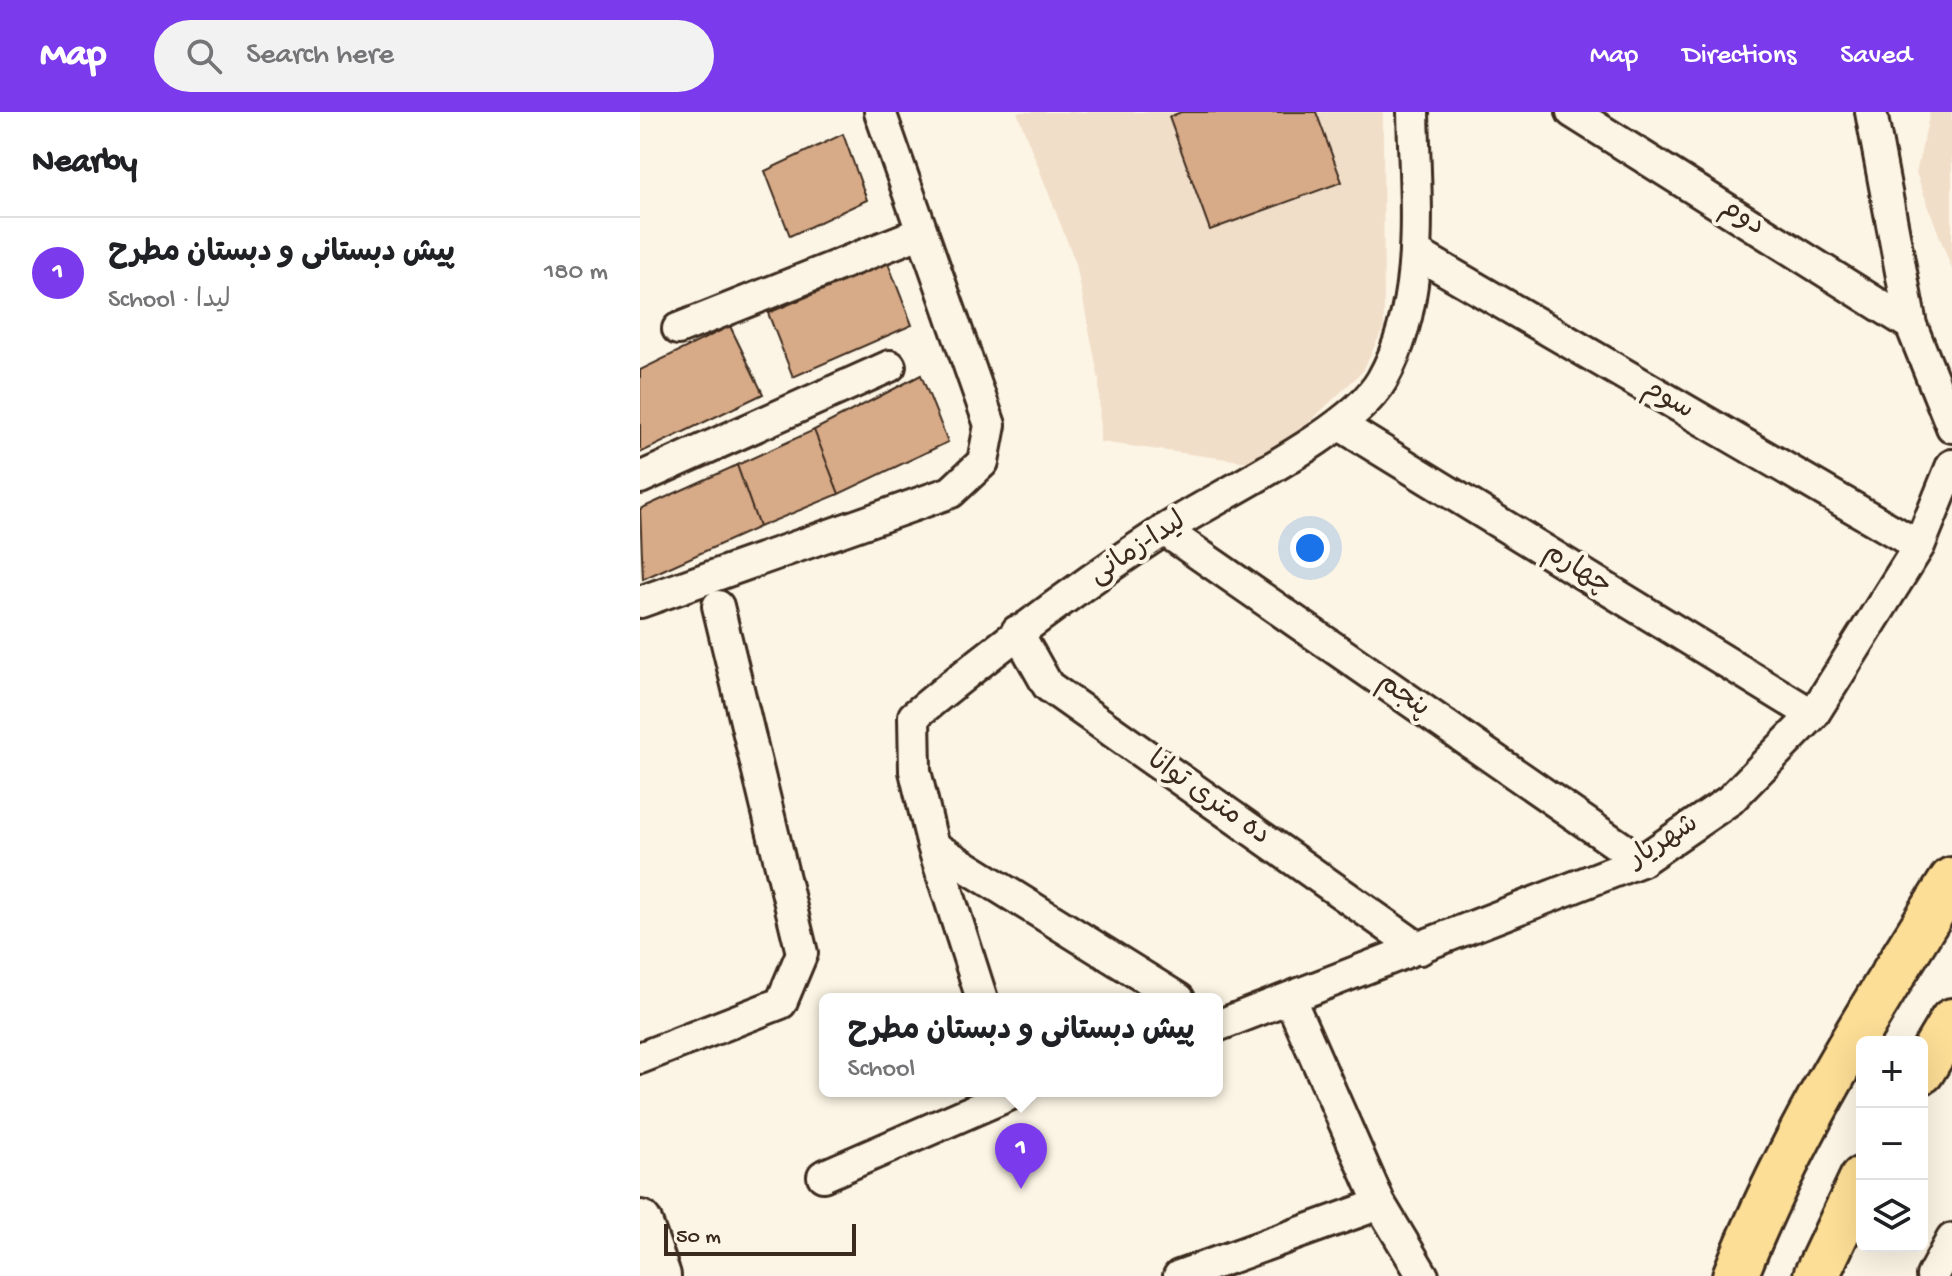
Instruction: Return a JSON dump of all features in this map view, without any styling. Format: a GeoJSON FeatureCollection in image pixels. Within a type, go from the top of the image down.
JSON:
{"type":"FeatureCollection","features":[{"type":"Feature","properties":{"kind":"main road"},"geometry":{"type":"LineString","coordinates":[[1735,1276],[1808,1119],[1868,1012],[1952,880]]}},
{"type":"Feature","properties":{"kind":"main road"},"geometry":{"type":"LineString","coordinates":[[1928,1061],[1952,1021]]}},
{"type":"Feature","properties":{"kind":"main road"},"geometry":{"type":"LineString","coordinates":[[1816,1276],[1862,1180]]}},
{"type":"Feature","properties":{"kind":"main road"},"geometry":{"type":"LineString","coordinates":[[640,1222],[659,1276]]}},
{"type":"Feature","properties":{"kind":"street"},"geometry":{"type":"LineString","coordinates":[[640,602],[951,492],[983,462],[990,425],[880,112]]}},
{"type":"Feature","properties":{"kind":"street","name":"لیدا-زمانی"},"geometry":{"type":"LineString","coordinates":[[980,993],[933,846],[915,771],[914,716],[1017,631],[1164,530],[1340,425],[1380,384],[1398,346],[1416,253],[1413,112]]}},
{"type":"Feature","properties":{"kind":"street","name":"دوم"},"geometry":{"type":"LineString","coordinates":[[1572,112],[1911,325]]}},
{"type":"Feature","properties":{"kind":"street"},"geometry":{"type":"LineString","coordinates":[[1871,112],[1911,325],[1952,427]]}},
{"type":"Feature","properties":{"kind":"street"},"geometry":{"type":"LineString","coordinates":[[678,329],[922,232]]}},
{"type":"Feature","properties":{"kind":"street","name":"سوم"},"geometry":{"type":"LineString","coordinates":[[1416,253],[1919,546]]}},
{"type":"Feature","properties":{"kind":"street"},"geometry":{"type":"LineString","coordinates":[[640,478],[890,366]]}},
{"type":"Feature","properties":{"kind":"street","name":"چهارم"},"geometry":{"type":"LineString","coordinates":[[1340,425],[1813,715]]}},
{"type":"Feature","properties":{"kind":"street","name":"شهریار"},"geometry":{"type":"LineString","coordinates":[[1223,1022],[1420,949],[1641,861],[1730,800],[1813,715],[1919,546],[1952,465]]}},
{"type":"Feature","properties":{"kind":"street","name":"پنجم"},"geometry":{"type":"LineString","coordinates":[[1164,530],[1641,861]]}},
{"type":"Feature","properties":{"kind":"street"},"geometry":{"type":"LineString","coordinates":[[640,1058],[781,1003],[802,953],[718,606]]}},
{"type":"Feature","properties":{"kind":"street","name":"ده متری توانا"},"geometry":{"type":"LineString","coordinates":[[1017,631],[1048,686],[1420,949]]}},
{"type":"Feature","properties":{"kind":"street"},"geometry":{"type":"LineString","coordinates":[[933,846],[1169,993]]}},
{"type":"Feature","properties":{"kind":"street"},"geometry":{"type":"LineString","coordinates":[[1290,999],[1380,1204],[1423,1276]]}},
{"type":"Feature","properties":{"kind":"street"},"geometry":{"type":"LineString","coordinates":[[823,1176],[1003,1097]]}},
{"type":"Feature","properties":{"kind":"street"},"geometry":{"type":"LineString","coordinates":[[1179,1276],[1380,1204]]}},
{"type":"Feature","properties":{"kind":"street"},"geometry":{"type":"LineString","coordinates":[[1932,1276],[1952,1239]]}},
{"type":"Feature","properties":{"kind":"street"},"geometry":{"type":"LineString","coordinates":[[1947,1276],[1952,1273]]}},
{"type":"Feature","properties":{"kind":"shaded area"},"geometry":{"type":"Polygon","coordinates":[[[1017,112],[1383,112],[1384,326],[1363,371],[1299,432],[1256,463],[1100,442],[1099,380],[1076,264],[1017,112]]]}},
{"type":"Feature","properties":{"kind":"shaded area"},"geometry":{"type":"Polygon","coordinates":[[[1930,112],[1952,112],[1952,270],[1916,173],[1930,112]]]}},
{"type":"Feature","properties":{"kind":"building"},"geometry":{"type":"Polygon","coordinates":[[[1181,112],[1316,112],[1342,182],[1210,230],[1169,117],[1181,112]]]}},
{"type":"Feature","properties":{"kind":"building"},"geometry":{"type":"Polygon","coordinates":[[[843,134],[867,200],[790,236],[765,171],[843,134]]]}},
{"type":"Feature","properties":{"kind":"building"},"geometry":{"type":"Polygon","coordinates":[[[888,263],[912,325],[793,377],[768,313],[888,263]]]}},
{"type":"Feature","properties":{"kind":"building"},"geometry":{"type":"Polygon","coordinates":[[[730,326],[763,394],[640,453],[640,370],[730,326]]]}},
{"type":"Feature","properties":{"kind":"building"},"geometry":{"type":"Polygon","coordinates":[[[921,375],[948,442],[839,494],[814,430],[921,375]]]}},
{"type":"Feature","properties":{"kind":"building"},"geometry":{"type":"Polygon","coordinates":[[[814,430],[839,494],[759,527],[737,465],[814,430]]]}},
{"type":"Feature","properties":{"kind":"building"},"geometry":{"type":"Polygon","coordinates":[[[737,465],[759,527],[643,579],[640,509],[737,465]]]}},
{"type":"Feature","properties":{"kind":"place","name":"پیش دبستانی و دبستان مطرح"},"geometry":{"type":"Point","coordinates":[1021,1189]}}]}
